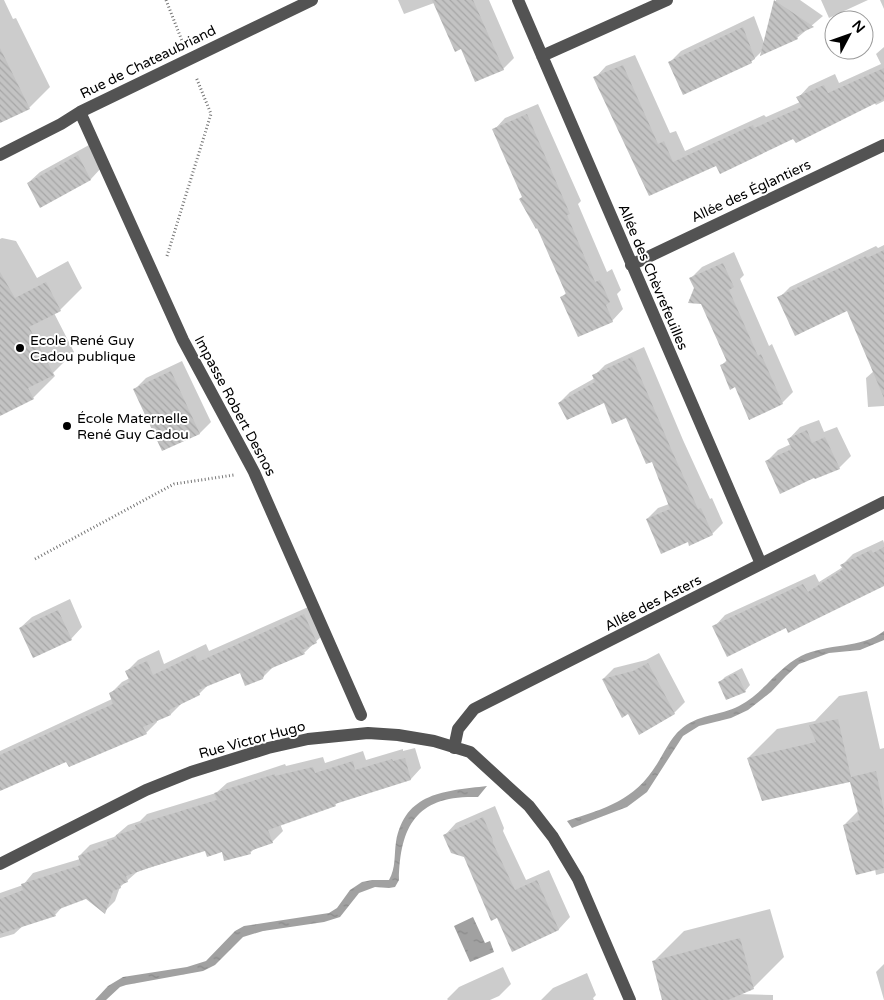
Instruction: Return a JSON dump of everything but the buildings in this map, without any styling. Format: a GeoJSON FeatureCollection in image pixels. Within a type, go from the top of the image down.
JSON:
{"type":"FeatureCollection","features":[{"type":"Feature","properties":{"kind":"street","name":"Rue de Chateaubriand"},"geometry":{"type":"LineString","coordinates":[[0,155],[61,124],[80,112],[312,0]]}},
{"type":"Feature","properties":{"kind":"street","name":"Allée des Chèvrefeuilles"},"geometry":{"type":"LineString","coordinates":[[518,0],[631,265],[762,564]]}},
{"type":"Feature","properties":{"kind":"street"},"geometry":{"type":"LineString","coordinates":[[542,56],[667,0]]}},
{"type":"Feature","properties":{"kind":"street","name":"Impasse Robert Desnos"},"geometry":{"type":"LineString","coordinates":[[80,112],[183,340],[254,472],[360,715]]}},
{"type":"Feature","properties":{"kind":"street","name":"Allée des Églantiers"},"geometry":{"type":"LineString","coordinates":[[631,265],[884,145]]}},
{"type":"Feature","properties":{"kind":"street","name":"Allée des Asters"},"geometry":{"type":"LineString","coordinates":[[454,748],[458,729],[474,709],[884,502]]}},
{"type":"Feature","properties":{"kind":"street","name":"Rue Victor Hugo"},"geometry":{"type":"LineString","coordinates":[[0,864],[146,790],[191,772],[268,748],[308,739],[368,733],[398,735],[434,741],[470,752],[529,806],[553,837],[578,879],[630,1000]]}},
{"type":"Feature","properties":{"kind":"path"},"geometry":{"type":"LineString","coordinates":[[158,285],[211,114],[166,0]]}},
{"type":"Feature","properties":{"kind":"path"},"geometry":{"type":"LineString","coordinates":[[34,559],[174,484],[254,472]]}},
{"type":"Feature","properties":{"kind":"water"},"geometry":{"type":"Polygon","coordinates":[[[884,631],[884,640],[860,650],[829,653],[799,664],[771,692],[748,710],[731,718],[699,726],[683,736],[647,792],[627,807],[572,828],[567,821],[607,807],[629,795],[648,777],[670,742],[680,730],[701,718],[732,709],[748,701],[792,661],[811,652],[865,641],[884,631]]]}},
{"type":"Feature","properties":{"kind":"water"},"geometry":{"type":"Polygon","coordinates":[[[487,786],[478,797],[440,801],[416,817],[403,843],[399,880],[395,887],[375,887],[359,893],[340,917],[324,922],[263,931],[243,937],[215,965],[203,971],[126,985],[120,987],[106,1000],[95,1000],[108,986],[123,977],[187,967],[206,961],[235,931],[244,926],[329,913],[337,908],[350,890],[362,882],[389,880],[393,871],[396,842],[401,825],[408,813],[418,804],[429,797],[442,793],[487,786]]]}},
{"type":"Feature","properties":{"kind":"water"},"geometry":{"type":"Polygon","coordinates":[[[473,917],[485,943],[490,941],[494,952],[470,962],[454,926],[473,917]]]}},
{"type":"Feature","properties":{"kind":"place","name":"Ecole René Guy Cadou publique"},"geometry":{"type":"Point","coordinates":[20,348]}},
{"type":"Feature","properties":{"kind":"place","name":"École Maternelle René Guy Cadou"},"geometry":{"type":"Point","coordinates":[67,426]}}]}
